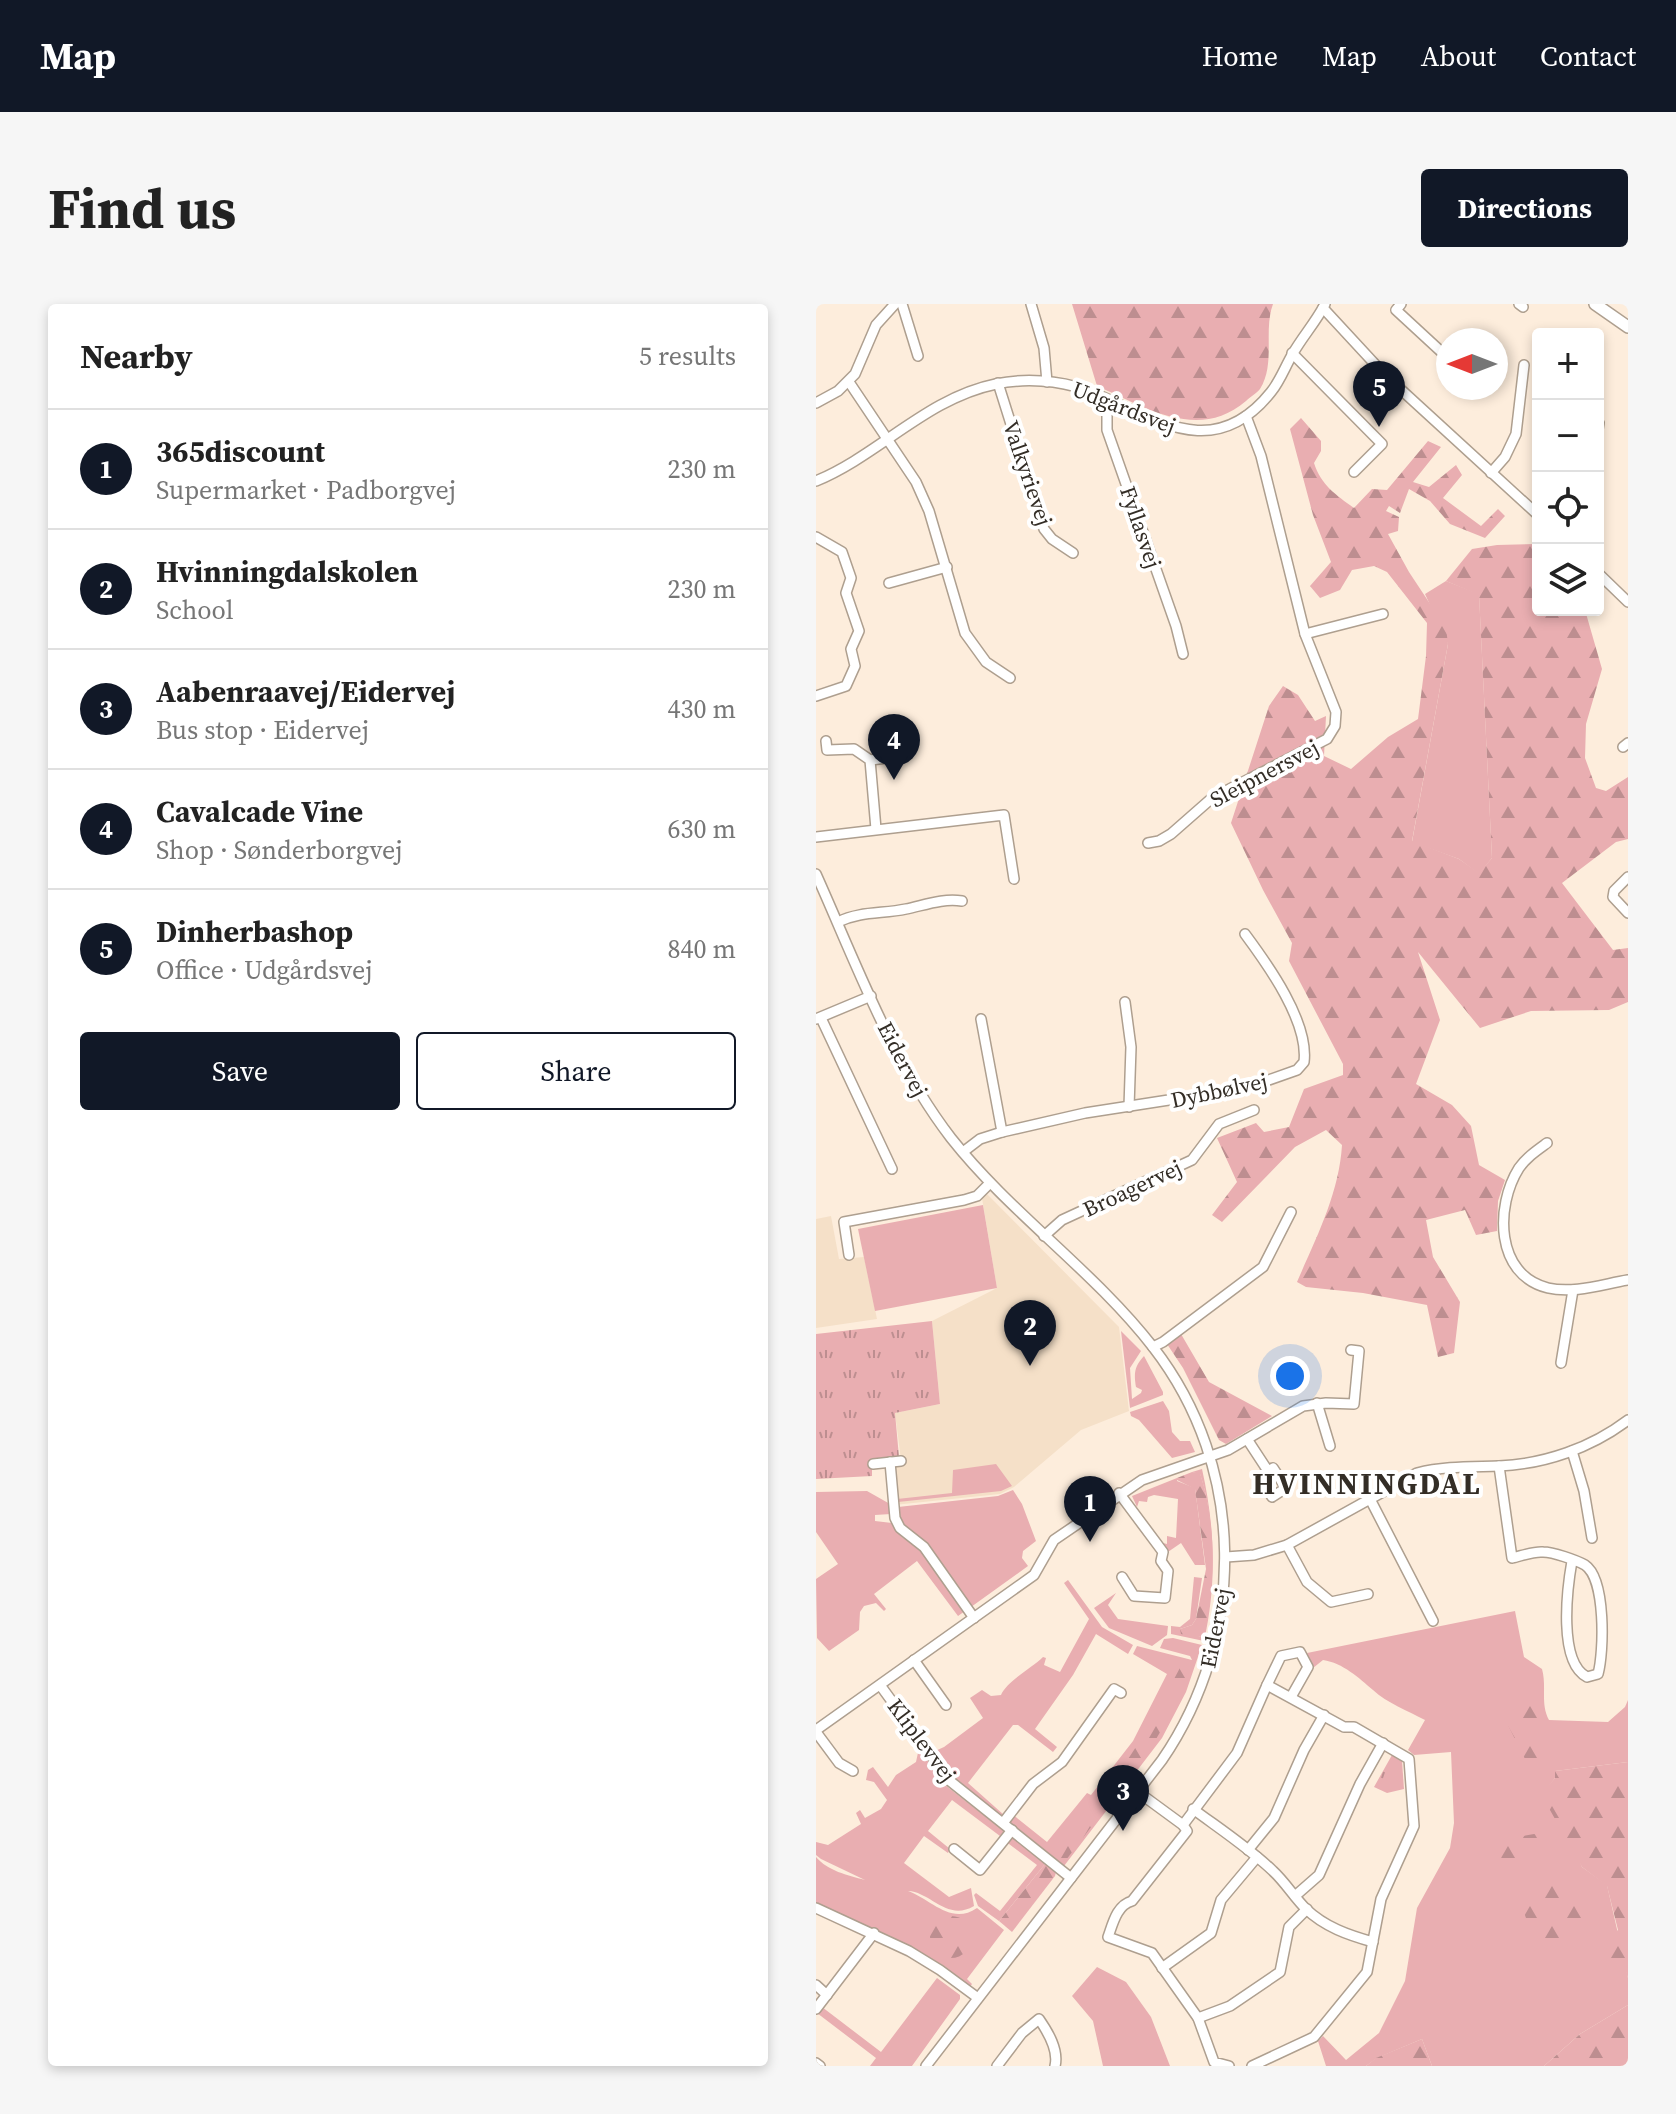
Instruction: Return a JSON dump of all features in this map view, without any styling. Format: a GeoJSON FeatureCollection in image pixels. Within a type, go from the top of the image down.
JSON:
{"type":"FeatureCollection","features":[{"type":"Feature","properties":{"kind":"main road"},"geometry":{"type":"LineString","coordinates":[[1595,304],[1628,327]]}},
{"type":"Feature","properties":{"kind":"street"},"geometry":{"type":"LineString","coordinates":[[816,403],[849,382],[876,325],[895,304]]}},
{"type":"Feature","properties":{"kind":"street"},"geometry":{"type":"LineString","coordinates":[[902,304],[918,356]]}},
{"type":"Feature","properties":{"kind":"street"},"geometry":{"type":"LineString","coordinates":[[1031,304],[1044,348],[1047,382]]}},
{"type":"Feature","properties":{"kind":"street"},"geometry":{"type":"LineString","coordinates":[[1401,304],[1396,310],[1436,347]]}},
{"type":"Feature","properties":{"kind":"street"},"geometry":{"type":"LineString","coordinates":[[1326,305],[1385,375],[1532,510]]}},
{"type":"Feature","properties":{"kind":"street","name":"Udgårdsvej"},"geometry":{"type":"LineString","coordinates":[[816,481],[855,461],[942,403],[998,383],[1047,382],[1085,390],[1155,422],[1184,430],[1225,426],[1246,416],[1274,389],[1292,353],[1326,305]]}},
{"type":"Feature","properties":{"kind":"street"},"geometry":{"type":"LineString","coordinates":[[1292,353],[1382,444],[1354,472]]}},
{"type":"Feature","properties":{"kind":"street"},"geometry":{"type":"LineString","coordinates":[[1491,473],[1505,457],[1516,434],[1524,365]]}},
{"type":"Feature","properties":{"kind":"street"},"geometry":{"type":"LineString","coordinates":[[849,382],[916,482],[929,511],[965,633],[986,662],[1010,678]]}},
{"type":"Feature","properties":{"kind":"street","name":"Valkyrievej"},"geometry":{"type":"LineString","coordinates":[[998,383],[1044,529],[1052,539],[1073,553]]}},
{"type":"Feature","properties":{"kind":"street","name":"Fyllasvej"},"geometry":{"type":"LineString","coordinates":[[1107,400],[1107,430],[1183,654]]}},
{"type":"Feature","properties":{"kind":"street","name":"Sleipnersvej"},"geometry":{"type":"LineString","coordinates":[[1148,843],[1171,834],[1212,798],[1327,739],[1335,726],[1336,712],[1305,634],[1273,502],[1246,416]]}},
{"type":"Feature","properties":{"kind":"street"},"geometry":{"type":"LineString","coordinates":[[816,537],[842,552],[851,578],[846,593],[859,631],[851,649],[855,666],[846,686],[816,696]]}},
{"type":"Feature","properties":{"kind":"street"},"geometry":{"type":"LineString","coordinates":[[889,583],[947,567]]}},
{"type":"Feature","properties":{"kind":"street"},"geometry":{"type":"LineString","coordinates":[[1604,579],[1628,602]]}},
{"type":"Feature","properties":{"kind":"street"},"geometry":{"type":"LineString","coordinates":[[1305,634],[1383,614]]}},
{"type":"Feature","properties":{"kind":"street"},"geometry":{"type":"LineString","coordinates":[[826,741],[827,750],[854,749],[870,760],[896,757],[902,753],[906,739]]}},
{"type":"Feature","properties":{"kind":"street"},"geometry":{"type":"LineString","coordinates":[[870,760],[876,829]]}},
{"type":"Feature","properties":{"kind":"street"},"geometry":{"type":"LineString","coordinates":[[816,837],[1004,815],[1014,879]]}},
{"type":"Feature","properties":{"kind":"street","name":"Eidervej"},"geometry":{"type":"LineString","coordinates":[[816,874],[909,1075],[933,1113],[990,1183],[1153,1347],[1187,1400],[1210,1456],[1223,1512],[1226,1557],[1223,1610],[1204,1681],[1176,1739],[926,2066]]}},
{"type":"Feature","properties":{"kind":"street"},"geometry":{"type":"LineString","coordinates":[[1628,877],[1614,891],[1613,897],[1628,913]]}},
{"type":"Feature","properties":{"kind":"street"},"geometry":{"type":"LineString","coordinates":[[838,922],[855,915],[962,901]]}},
{"type":"Feature","properties":{"kind":"street","name":"Dybbølvej"},"geometry":{"type":"LineString","coordinates":[[963,1152],[980,1139],[1002,1132],[1085,1113],[1246,1088],[1297,1070],[1304,1062],[1303,1037],[1288,1002],[1245,934]]}},
{"type":"Feature","properties":{"kind":"street"},"geometry":{"type":"LineString","coordinates":[[871,996],[818,1018],[892,1169]]}},
{"type":"Feature","properties":{"kind":"street"},"geometry":{"type":"LineString","coordinates":[[1125,1002],[1131,1047],[1129,1107]]}},
{"type":"Feature","properties":{"kind":"street"},"geometry":{"type":"LineString","coordinates":[[981,1019],[1002,1132]]}},
{"type":"Feature","properties":{"kind":"street","name":"Broagervej"},"geometry":{"type":"LineString","coordinates":[[1044,1236],[1062,1220],[1192,1160],[1219,1124],[1254,1110]]}},
{"type":"Feature","properties":{"kind":"street"},"geometry":{"type":"LineString","coordinates":[[1547,1143],[1530,1155],[1510,1184],[1504,1203],[1503,1235],[1509,1254],[1529,1280],[1545,1287],[1573,1290],[1628,1280]]}},
{"type":"Feature","properties":{"kind":"street"},"geometry":{"type":"LineString","coordinates":[[849,1255],[844,1222],[964,1200],[977,1196],[990,1183]]}},
{"type":"Feature","properties":{"kind":"street"},"geometry":{"type":"LineString","coordinates":[[1153,1347],[1263,1267],[1291,1212]]}},
{"type":"Feature","properties":{"kind":"street"},"geometry":{"type":"LineString","coordinates":[[1561,1363],[1573,1290]]}},
{"type":"Feature","properties":{"kind":"street"},"geometry":{"type":"LineString","coordinates":[[853,1771],[839,1763],[816,1731],[1034,1575],[1054,1540],[1119,1493],[1151,1476],[1228,1450],[1292,1410],[1317,1403],[1354,1404],[1359,1351],[1351,1350]]}},
{"type":"Feature","properties":{"kind":"street"},"geometry":{"type":"LineString","coordinates":[[1317,1403],[1330,1446]]}},
{"type":"Feature","properties":{"kind":"street"},"geometry":{"type":"LineString","coordinates":[[1226,1557],[1254,1555],[1287,1545],[1417,1473],[1451,1466],[1536,1462],[1596,1441],[1628,1420]]}},
{"type":"Feature","properties":{"kind":"street"},"geometry":{"type":"LineString","coordinates":[[1247,1439],[1268,1471]]}},
{"type":"Feature","properties":{"kind":"street"},"geometry":{"type":"LineString","coordinates":[[1572,1451],[1584,1491],[1592,1538]]}},
{"type":"Feature","properties":{"kind":"street"},"geometry":{"type":"LineString","coordinates":[[873,1464],[901,1461]]}},
{"type":"Feature","properties":{"kind":"street"},"geometry":{"type":"LineString","coordinates":[[890,1462],[895,1518],[900,1528],[924,1547],[974,1618]]}},
{"type":"Feature","properties":{"kind":"street"},"geometry":{"type":"LineString","coordinates":[[1499,1466],[1512,1558],[1542,1551],[1572,1561],[1585,1566],[1592,1574],[1602,1623],[1601,1662],[1598,1674],[1587,1677],[1579,1673],[1575,1664],[1568,1634],[1566,1602],[1572,1561]]}},
{"type":"Feature","properties":{"kind":"street"},"geometry":{"type":"LineString","coordinates":[[1119,1493],[1163,1552],[1161,1561],[1168,1571],[1165,1598],[1134,1596],[1122,1577]]}},
{"type":"Feature","properties":{"kind":"street"},"geometry":{"type":"LineString","coordinates":[[1370,1499],[1433,1621]]}},
{"type":"Feature","properties":{"kind":"street"},"geometry":{"type":"LineString","coordinates":[[1287,1545],[1307,1582],[1331,1602],[1368,1594]]}},
{"type":"Feature","properties":{"kind":"street"},"geometry":{"type":"LineString","coordinates":[[1183,1825],[1237,1753],[1281,1656],[1300,1652],[1308,1667],[1291,1697]]}},
{"type":"Feature","properties":{"kind":"street"},"geometry":{"type":"LineString","coordinates":[[914,1660],[946,1705]]}},
{"type":"Feature","properties":{"kind":"street","name":"Kliplevvej"},"geometry":{"type":"LineString","coordinates":[[880,1685],[950,1781],[1071,1878]]}},
{"type":"Feature","properties":{"kind":"street"},"geometry":{"type":"LineString","coordinates":[[1252,2066],[1314,2037],[1367,1972],[1381,1899],[1414,1826],[1409,1759],[1354,1727],[1344,1727],[1267,1685]]}},
{"type":"Feature","properties":{"kind":"street"},"geometry":{"type":"LineString","coordinates":[[954,1849],[980,1870],[1033,1784],[1062,1762],[1114,1689],[1121,1693]]}},
{"type":"Feature","properties":{"kind":"street"},"geometry":{"type":"LineString","coordinates":[[1162,1968],[1211,1933],[1221,1900],[1274,1818],[1304,1750],[1324,1715]]}},
{"type":"Feature","properties":{"kind":"street"},"geometry":{"type":"LineString","coordinates":[[1295,1896],[1319,1875],[1360,1784],[1383,1743]]}},
{"type":"Feature","properties":{"kind":"street"},"geometry":{"type":"LineString","coordinates":[[1138,1792],[1187,1831],[1132,1901],[1125,1903],[1116,1914],[1108,1937],[1152,1953],[1198,2018],[1214,2062],[1229,2066]]}},
{"type":"Feature","properties":{"kind":"street"},"geometry":{"type":"LineString","coordinates":[[1193,1809],[1252,1853],[1307,1909],[1342,1933],[1373,1942]]}},
{"type":"Feature","properties":{"kind":"street"},"geometry":{"type":"LineString","coordinates":[[816,1908],[874,1933],[940,1970],[978,1998]]}},
{"type":"Feature","properties":{"kind":"street"},"geometry":{"type":"LineString","coordinates":[[1198,2018],[1230,2006],[1280,1972],[1289,1927],[1307,1909]]}},
{"type":"Feature","properties":{"kind":"street"},"geometry":{"type":"LineString","coordinates":[[816,2009],[874,1933]]}},
{"type":"Feature","properties":{"kind":"street"},"geometry":{"type":"LineString","coordinates":[[816,1985],[827,1995]]}},
{"type":"Feature","properties":{"kind":"street"},"geometry":{"type":"LineString","coordinates":[[997,2066],[1022,2033],[1039,2019],[1050,2035],[1057,2060],[1055,2066]]}},
{"type":"Feature","properties":{"kind":"shaded area"},"geometry":{"type":"Polygon","coordinates":[[[983,1190],[1119,1327],[1129,1411],[1081,1430],[1014,1487],[1000,1494],[894,1505],[890,1463],[901,1460],[895,1413],[940,1404],[932,1321],[997,1288],[983,1190]]]}},
{"type":"Feature","properties":{"kind":"shaded area"},"geometry":{"type":"Polygon","coordinates":[[[831,1216],[839,1259],[864,1257],[877,1319],[816,1328],[816,1219],[831,1216]]]}},
{"type":"Feature","properties":{"kind":"green space"},"geometry":{"type":"Polygon","coordinates":[[[1072,304],[1273,304],[1265,379],[1260,389],[1246,401],[1228,413],[1209,419],[1190,420],[1153,411],[1097,386],[1072,304]]]}},
{"type":"Feature","properties":{"kind":"green space"},"geometry":{"type":"Polygon","coordinates":[[[1301,418],[1321,441],[1321,451],[1314,463],[1325,483],[1354,508],[1372,489],[1387,490],[1428,441],[1441,447],[1413,482],[1429,487],[1456,465],[1462,475],[1443,498],[1481,526],[1498,509],[1505,516],[1485,538],[1450,524],[1430,501],[1409,489],[1400,513],[1389,506],[1386,511],[1399,517],[1398,531],[1388,534],[1446,628],[1448,644],[1412,841],[1459,859],[1479,873],[1492,858],[1479,595],[1446,581],[1472,549],[1532,544],[1532,616],[1587,616],[1602,669],[1586,724],[1585,758],[1596,788],[1606,791],[1628,777],[1628,839],[1616,842],[1562,883],[1613,950],[1628,948],[1628,1002],[1609,1010],[1531,1011],[1480,1028],[1418,952],[1440,1020],[1416,1084],[1452,1105],[1471,1126],[1479,1165],[1505,1180],[1498,1201],[1497,1231],[1476,1235],[1465,1210],[1426,1220],[1433,1257],[1460,1302],[1454,1353],[1438,1357],[1427,1305],[1363,1293],[1306,1287],[1297,1282],[1326,1215],[1340,1163],[1342,1145],[1326,1130],[1295,1147],[1222,1222],[1212,1215],[1237,1182],[1217,1138],[1256,1123],[1264,1132],[1289,1127],[1304,1089],[1343,1075],[1343,1064],[1289,961],[1292,943],[1231,823],[1269,706],[1283,686],[1298,695],[1315,721],[1326,716],[1324,756],[1351,769],[1388,737],[1418,719],[1426,656],[1427,623],[1387,572],[1374,566],[1352,570],[1340,590],[1320,598],[1310,586],[1331,562],[1313,515],[1290,429],[1301,418]]]}},
{"type":"Feature","properties":{"kind":"green space"},"geometry":{"type":"Polygon","coordinates":[[[1446,581],[1479,594],[1492,858],[1479,874],[1459,859],[1412,842],[1448,644],[1425,594],[1446,581]]]}},
{"type":"Feature","properties":{"kind":"green space"},"geometry":{"type":"Polygon","coordinates":[[[983,1205],[997,1288],[875,1311],[858,1229],[983,1205]]]}},
{"type":"Feature","properties":{"kind":"green space"},"geometry":{"type":"Polygon","coordinates":[[[932,1321],[940,1404],[895,1413],[899,1457],[872,1460],[872,1476],[816,1479],[816,1334],[932,1321]]]}},
{"type":"Feature","properties":{"kind":"green space"},"geometry":{"type":"Polygon","coordinates":[[[1121,1331],[1141,1351],[1130,1368],[1132,1399],[1142,1390],[1136,1387],[1135,1374],[1144,1356],[1163,1392],[1163,1395],[1130,1408],[1121,1331]]]}},
{"type":"Feature","properties":{"kind":"green space"},"geometry":{"type":"Polygon","coordinates":[[[1181,1334],[1209,1382],[1272,1416],[1226,1444],[1219,1440],[1183,1368],[1167,1344],[1181,1334]]]}},
{"type":"Feature","properties":{"kind":"green space"},"geometry":{"type":"Polygon","coordinates":[[[1163,1401],[1169,1411],[1172,1432],[1180,1441],[1190,1441],[1195,1452],[1172,1458],[1139,1420],[1131,1416],[1130,1412],[1163,1401]]]}},
{"type":"Feature","properties":{"kind":"green space"},"geometry":{"type":"Polygon","coordinates":[[[996,1464],[1012,1486],[1001,1491],[898,1502],[897,1499],[952,1493],[953,1470],[996,1464]]]}},
{"type":"Feature","properties":{"kind":"green space"},"geometry":{"type":"Polygon","coordinates":[[[1202,1469],[1210,1512],[1213,1555],[1211,1598],[1204,1641],[1171,1634],[1171,1626],[1180,1627],[1190,1619],[1194,1577],[1202,1578],[1196,1619],[1192,1625],[1180,1629],[1201,1637],[1209,1575],[1209,1514],[1200,1474],[1192,1472],[1202,1469]]]}},
{"type":"Feature","properties":{"kind":"green space"},"geometry":{"type":"Polygon","coordinates":[[[1192,1472],[1200,1473],[1212,1533],[1210,1597],[1202,1637],[1181,1634],[1180,1629],[1192,1625],[1196,1619],[1206,1569],[1195,1489],[1177,1480],[1192,1472]]]}},
{"type":"Feature","properties":{"kind":"green space"},"geometry":{"type":"Polygon","coordinates":[[[1177,1478],[1177,1481],[1195,1488],[1205,1565],[1195,1565],[1181,1543],[1165,1554],[1163,1543],[1167,1544],[1167,1536],[1176,1538],[1178,1499],[1154,1495],[1148,1497],[1147,1502],[1139,1501],[1137,1507],[1132,1496],[1177,1478]]]}},
{"type":"Feature","properties":{"kind":"green space"},"geometry":{"type":"Polygon","coordinates":[[[1013,1490],[1022,1504],[1036,1541],[1023,1551],[1022,1558],[1028,1566],[971,1607],[917,1545],[901,1519],[898,1507],[998,1496],[1013,1490]]]}},
{"type":"Feature","properties":{"kind":"green space"},"geometry":{"type":"Polygon","coordinates":[[[867,1491],[890,1504],[891,1514],[875,1515],[875,1521],[892,1523],[902,1537],[920,1549],[965,1611],[958,1616],[917,1561],[874,1594],[886,1609],[884,1611],[876,1603],[864,1606],[860,1612],[859,1630],[829,1651],[817,1638],[816,1579],[838,1564],[816,1532],[816,1492],[867,1491]]]}},
{"type":"Feature","properties":{"kind":"green space"},"geometry":{"type":"Polygon","coordinates":[[[1068,1580],[1102,1627],[1133,1645],[1128,1654],[1096,1634],[1073,1675],[1035,1729],[1057,1747],[1053,1752],[1018,1725],[1013,1725],[968,1783],[1004,1815],[1000,1817],[953,1780],[933,1752],[983,1718],[970,1698],[982,1690],[991,1696],[1001,1695],[1014,1680],[1043,1657],[1046,1658],[1044,1665],[1060,1672],[1089,1619],[1064,1583],[1068,1580]]]}},
{"type":"Feature","properties":{"kind":"green space"},"geometry":{"type":"Polygon","coordinates":[[[1116,1593],[1108,1605],[1118,1619],[1168,1626],[1167,1635],[1152,1646],[1109,1628],[1094,1608],[1116,1593]]]}},
{"type":"Feature","properties":{"kind":"green space"},"geometry":{"type":"Polygon","coordinates":[[[1515,1611],[1524,1657],[1542,1669],[1549,1720],[1608,1722],[1625,1707],[1628,1700],[1628,1762],[1555,1771],[1555,1778],[1549,1786],[1582,1867],[1607,1885],[1628,1978],[1628,2005],[1580,2034],[1544,2066],[1432,2066],[1422,2039],[1377,2058],[1366,2066],[1326,2066],[1318,2041],[1323,2036],[1346,2060],[1379,2033],[1405,1981],[1417,1908],[1450,1848],[1454,1823],[1451,1752],[1414,1755],[1408,1750],[1425,1720],[1385,1699],[1337,1664],[1323,1660],[1313,1668],[1307,1653],[1515,1611]]]}},
{"type":"Feature","properties":{"kind":"green space"},"geometry":{"type":"Polygon","coordinates":[[[1164,1639],[1202,1645],[1186,1692],[1162,1738],[1064,1866],[1008,1821],[1012,1814],[1047,1842],[1087,1793],[1091,1795],[1133,1741],[1167,1674],[1133,1654],[1137,1646],[1192,1660],[1190,1656],[1160,1648],[1164,1639]]]}},
{"type":"Feature","properties":{"kind":"green space"},"geometry":{"type":"Polygon","coordinates":[[[1182,1664],[1191,1670],[1176,1705],[1149,1751],[1066,1860],[1060,1858],[1056,1850],[1117,1776],[1147,1730],[1182,1664]]]}},
{"type":"Feature","properties":{"kind":"green space"},"geometry":{"type":"Polygon","coordinates":[[[1540,1692],[1544,1735],[1536,1764],[1528,1765],[1507,1723],[1540,1692]]]}},
{"type":"Feature","properties":{"kind":"green space"},"geometry":{"type":"Polygon","coordinates":[[[919,1748],[945,1785],[1004,1831],[1000,1836],[952,1800],[928,1831],[950,1849],[948,1853],[924,1836],[904,1863],[949,1897],[971,1888],[974,1906],[956,1911],[947,1909],[908,1891],[950,1913],[968,1913],[977,1908],[1004,1930],[967,1979],[972,1984],[969,1988],[905,1944],[816,1905],[816,1857],[832,1869],[865,1880],[821,1859],[816,1855],[816,1842],[828,1845],[861,1824],[856,1813],[860,1810],[865,1818],[881,1809],[887,1800],[874,1782],[866,1780],[868,1770],[873,1767],[888,1787],[896,1775],[916,1762],[919,1748]]]}},
{"type":"Feature","properties":{"kind":"green space"},"geometry":{"type":"Polygon","coordinates":[[[1392,1755],[1402,1761],[1404,1789],[1387,1793],[1374,1787],[1392,1755]]]}},
{"type":"Feature","properties":{"kind":"green space"},"geometry":{"type":"Polygon","coordinates":[[[1628,1762],[1628,1978],[1625,1969],[1597,1950],[1618,1930],[1607,1886],[1582,1867],[1541,1794],[1555,1778],[1555,1771],[1628,1762]]]}},
{"type":"Feature","properties":{"kind":"green space"},"geometry":{"type":"Polygon","coordinates":[[[1534,1834],[1544,1836],[1548,1845],[1540,1861],[1509,1875],[1503,1870],[1499,1843],[1534,1834]]]}},
{"type":"Feature","properties":{"kind":"green space"},"geometry":{"type":"Polygon","coordinates":[[[1009,1835],[1045,1864],[999,1921],[978,1906],[974,1895],[976,1893],[1000,1911],[1037,1865],[1005,1841],[1009,1835]]]}},
{"type":"Feature","properties":{"kind":"green space"},"geometry":{"type":"Polygon","coordinates":[[[1045,1864],[1056,1872],[1055,1876],[1012,1932],[999,1921],[1045,1864]]]}},
{"type":"Feature","properties":{"kind":"green space"},"geometry":{"type":"Polygon","coordinates":[[[1570,1885],[1580,1905],[1585,1931],[1552,1945],[1535,1942],[1523,1910],[1524,1896],[1546,1886],[1570,1885]]]}},
{"type":"Feature","properties":{"kind":"green space"},"geometry":{"type":"Polygon","coordinates":[[[951,1916],[966,1922],[972,1937],[966,1952],[951,1958],[936,1952],[930,1937],[936,1922],[951,1916]]]}},
{"type":"Feature","properties":{"kind":"green space"},"geometry":{"type":"Polygon","coordinates":[[[1097,1967],[1126,1982],[1151,2017],[1170,2066],[1103,2066],[1093,2021],[1072,1996],[1097,1967]]]}},
{"type":"Feature","properties":{"kind":"green space"},"geometry":{"type":"Polygon","coordinates":[[[937,1978],[960,1995],[960,1999],[912,2066],[870,2066],[876,2058],[817,2013],[822,2007],[881,2052],[937,1978]]]}},
{"type":"Feature","properties":{"kind":"green space"},"geometry":{"type":"Polygon","coordinates":[[[1628,2005],[1628,2066],[1544,2066],[1580,2034],[1628,2005]]]}},
{"type":"Feature","properties":{"kind":"green space"},"geometry":{"type":"Polygon","coordinates":[[[1422,2039],[1432,2066],[1366,2066],[1376,2058],[1422,2039]]]}},
{"type":"Feature","properties":{"kind":"place","name":"Dinherbashop"},"geometry":{"type":"Point","coordinates":[1379,427]}},
{"type":"Feature","properties":{"kind":"place","name":"Cavalcade Vine"},"geometry":{"type":"Point","coordinates":[894,780]}},
{"type":"Feature","properties":{"kind":"place","name":"Hvinningdalskolen"},"geometry":{"type":"Point","coordinates":[1030,1366]}},
{"type":"Feature","properties":{"kind":"place","name":"365discount"},"geometry":{"type":"Point","coordinates":[1090,1542]}},
{"type":"Feature","properties":{"kind":"place","name":"Aabenraavej/Eidervej"},"geometry":{"type":"Point","coordinates":[1123,1831]}},
{"type":"Feature","properties":{"kind":"district","name":"HVINNINGDAL"},"geometry":{"type":"Point","coordinates":[1367,1484]}}]}
